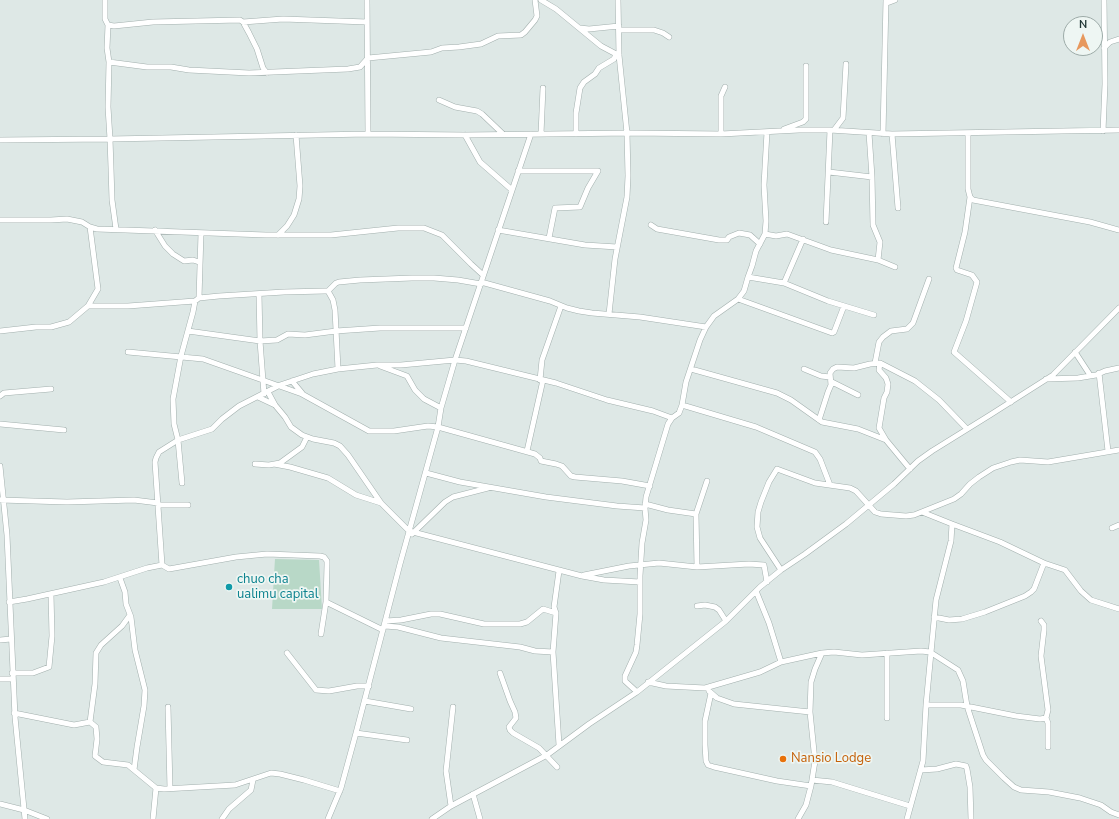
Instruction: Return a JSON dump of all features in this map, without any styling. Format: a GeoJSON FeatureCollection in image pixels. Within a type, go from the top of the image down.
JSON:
{"type":"FeatureCollection","features":[{"type":"Feature","properties":{"kind":"street"},"geometry":{"type":"LineString","coordinates":[[105,0],[106,19],[108,25],[108,107],[112,200],[116,229]]}},
{"type":"Feature","properties":{"kind":"street"},"geometry":{"type":"LineString","coordinates":[[367,0],[368,134]]}},
{"type":"Feature","properties":{"kind":"street"},"geometry":{"type":"LineString","coordinates":[[109,62],[148,67],[171,67],[189,70],[249,73],[348,69],[360,67],[368,58],[432,52],[442,48],[481,44],[498,36],[521,35],[537,16],[535,0]]}},
{"type":"Feature","properties":{"kind":"street"},"geometry":{"type":"LineString","coordinates":[[541,0],[556,9],[601,46],[618,55]]}},
{"type":"Feature","properties":{"kind":"street"},"geometry":{"type":"LineString","coordinates":[[608,314],[612,274],[627,197],[627,133],[618,55],[618,0]]}},
{"type":"Feature","properties":{"kind":"street"},"geometry":{"type":"LineString","coordinates":[[883,134],[887,2],[895,0]]}},
{"type":"Feature","properties":{"kind":"street"},"geometry":{"type":"LineString","coordinates":[[1103,131],[1105,84],[1104,0]]}},
{"type":"Feature","properties":{"kind":"street"},"geometry":{"type":"LineString","coordinates":[[108,25],[114,26],[153,22],[236,19],[243,22],[283,19],[367,22]]}},
{"type":"Feature","properties":{"kind":"street"},"geometry":{"type":"LineString","coordinates":[[243,22],[257,48],[263,68],[267,73]]}},
{"type":"Feature","properties":{"kind":"street"},"geometry":{"type":"LineString","coordinates":[[580,28],[654,30],[669,37]]}},
{"type":"Feature","properties":{"kind":"street"},"geometry":{"type":"LineString","coordinates":[[1104,48],[1110,42],[1119,39]]}},
{"type":"Feature","properties":{"kind":"street"},"geometry":{"type":"LineString","coordinates":[[576,134],[576,113],[580,88],[584,82],[595,74],[599,68],[614,60],[618,55]]}},
{"type":"Feature","properties":{"kind":"street"},"geometry":{"type":"LineString","coordinates":[[826,222],[832,130],[843,119],[846,64]]}},
{"type":"Feature","properties":{"kind":"street"},"geometry":{"type":"LineString","coordinates":[[777,132],[803,122],[806,119],[806,66]]}},
{"type":"Feature","properties":{"kind":"street"},"geometry":{"type":"LineString","coordinates":[[721,134],[721,96],[725,87]]}},
{"type":"Feature","properties":{"kind":"street"},"geometry":{"type":"LineString","coordinates":[[541,134],[543,88]]}},
{"type":"Feature","properties":{"kind":"street"},"geometry":{"type":"LineString","coordinates":[[439,100],[458,108],[477,111],[503,134]]}},
{"type":"Feature","properties":{"kind":"street"},"geometry":{"type":"LineString","coordinates":[[0,140],[368,134],[721,134],[799,130],[832,130],[892,134],[1119,130]]}},
{"type":"Feature","properties":{"kind":"street"},"geometry":{"type":"LineString","coordinates":[[637,692],[625,681],[625,676],[636,652],[637,645],[640,614],[640,566],[646,520],[645,506],[668,424],[672,418],[679,413],[682,405],[684,390],[700,340],[706,327],[714,316],[738,299],[744,291],[760,244],[765,234],[766,221],[764,185],[767,132]]}},
{"type":"Feature","properties":{"kind":"street"},"geometry":{"type":"LineString","coordinates":[[869,133],[872,177],[872,226],[880,242],[878,260]]}},
{"type":"Feature","properties":{"kind":"street"},"geometry":{"type":"LineString","coordinates":[[968,133],[968,189],[970,197],[966,225],[956,268],[957,270],[972,275],[977,282],[966,321],[954,352],[1010,402]]}},
{"type":"Feature","properties":{"kind":"street"},"geometry":{"type":"LineString","coordinates":[[412,532],[438,427],[441,408],[455,360],[531,134]]}},
{"type":"Feature","properties":{"kind":"street"},"geometry":{"type":"LineString","coordinates":[[892,134],[898,208]]}},
{"type":"Feature","properties":{"kind":"street"},"geometry":{"type":"LineString","coordinates":[[278,235],[290,221],[299,199],[300,186],[296,135]]}},
{"type":"Feature","properties":{"kind":"street"},"geometry":{"type":"LineString","coordinates":[[465,135],[480,162],[512,190]]}},
{"type":"Feature","properties":{"kind":"street"},"geometry":{"type":"LineString","coordinates":[[518,171],[598,171],[588,188],[580,207],[555,208],[549,238]]}},
{"type":"Feature","properties":{"kind":"street"},"geometry":{"type":"LineString","coordinates":[[829,172],[872,177]]}},
{"type":"Feature","properties":{"kind":"street"},"geometry":{"type":"LineString","coordinates":[[970,197],[972,200],[985,203],[1090,222],[1119,230]]}},
{"type":"Feature","properties":{"kind":"street"},"geometry":{"type":"LineString","coordinates":[[0,220],[67,219],[82,222],[97,229],[278,235],[331,235],[398,228],[424,228],[442,235],[470,264],[483,275]]}},
{"type":"Feature","properties":{"kind":"street"},"geometry":{"type":"LineString","coordinates":[[651,225],[656,229],[719,240],[727,240],[729,237],[740,233],[750,235],[760,244]]}},
{"type":"Feature","properties":{"kind":"street"},"geometry":{"type":"LineString","coordinates":[[0,330],[36,327],[52,328],[69,322],[88,306],[98,289],[90,227]]}},
{"type":"Feature","properties":{"kind":"street"},"geometry":{"type":"LineString","coordinates":[[155,230],[165,246],[173,254],[184,261],[194,260],[199,262]]}},
{"type":"Feature","properties":{"kind":"street"},"geometry":{"type":"LineString","coordinates":[[498,230],[585,245],[617,247]]}},
{"type":"Feature","properties":{"kind":"street"},"geometry":{"type":"LineString","coordinates":[[182,483],[178,440],[174,424],[173,399],[181,356],[197,300],[201,233]]}},
{"type":"Feature","properties":{"kind":"street"},"geometry":{"type":"LineString","coordinates":[[765,234],[776,236],[787,234],[834,251],[878,260],[895,267]]}},
{"type":"Feature","properties":{"kind":"street"},"geometry":{"type":"LineString","coordinates":[[784,283],[803,239]]}},
{"type":"Feature","properties":{"kind":"street"},"geometry":{"type":"LineString","coordinates":[[748,277],[784,283],[820,298],[874,315]]}},
{"type":"Feature","properties":{"kind":"street"},"geometry":{"type":"LineString","coordinates":[[88,306],[128,306],[259,294],[328,291],[339,282],[390,278],[434,278],[481,283],[550,301],[561,306],[592,313],[640,317],[706,327]]}},
{"type":"Feature","properties":{"kind":"street"},"geometry":{"type":"LineString","coordinates":[[910,469],[886,440],[879,425],[888,384],[886,378],[879,370],[877,363],[879,342],[891,331],[907,329],[913,323],[929,279]]}},
{"type":"Feature","properties":{"kind":"street"},"geometry":{"type":"LineString","coordinates":[[328,291],[333,300],[338,370]]}},
{"type":"Feature","properties":{"kind":"street"},"geometry":{"type":"LineString","coordinates":[[259,294],[260,341],[263,379],[266,393],[291,427],[296,431],[313,440],[334,442],[340,446],[348,455],[381,503],[412,532],[547,566],[559,571],[604,580],[640,582]]}},
{"type":"Feature","properties":{"kind":"street"},"geometry":{"type":"LineString","coordinates":[[738,299],[832,333],[834,332],[844,306]]}},
{"type":"Feature","properties":{"kind":"street"},"geometry":{"type":"LineString","coordinates":[[527,451],[542,380],[542,360],[561,306]]}},
{"type":"Feature","properties":{"kind":"street"},"geometry":{"type":"LineString","coordinates":[[432,819],[451,806],[546,755],[637,692],[726,621],[756,591],[781,570],[827,539],[918,461],[1053,374],[1119,308]]}},
{"type":"Feature","properties":{"kind":"street"},"geometry":{"type":"LineString","coordinates":[[188,331],[260,341],[277,340],[288,334],[305,335],[380,328],[466,328]]}},
{"type":"Feature","properties":{"kind":"street"},"geometry":{"type":"LineString","coordinates":[[128,352],[181,356],[203,360],[263,379],[302,394],[369,431],[394,431],[428,426],[438,427],[538,455],[541,461],[562,466],[571,476],[575,478],[622,481],[650,486]]}},
{"type":"Feature","properties":{"kind":"street"},"geometry":{"type":"LineString","coordinates":[[1075,352],[1090,375]]}},
{"type":"Feature","properties":{"kind":"street"},"geometry":{"type":"LineString","coordinates":[[162,565],[156,458],[159,452],[178,440],[212,429],[239,406],[280,385],[313,374],[377,365],[401,365],[455,360],[466,361],[556,383],[607,400],[653,411],[672,418]]}},
{"type":"Feature","properties":{"kind":"street"},"geometry":{"type":"LineString","coordinates":[[819,420],[831,380],[830,373],[837,367],[854,368],[877,363],[915,381],[939,400],[968,429]]}},
{"type":"Feature","properties":{"kind":"street"},"geometry":{"type":"LineString","coordinates":[[377,365],[407,376],[415,390],[424,400],[441,408]]}},
{"type":"Feature","properties":{"kind":"street"},"geometry":{"type":"LineString","coordinates":[[1045,379],[1075,378],[1119,368]]}},
{"type":"Feature","properties":{"kind":"street"},"geometry":{"type":"LineString","coordinates":[[691,369],[778,393],[791,400],[819,420],[838,426],[858,429],[886,440]]}},
{"type":"Feature","properties":{"kind":"street"},"geometry":{"type":"LineString","coordinates":[[804,369],[831,380],[858,395]]}},
{"type":"Feature","properties":{"kind":"street"},"geometry":{"type":"LineString","coordinates":[[1099,373],[1108,451]]}},
{"type":"Feature","properties":{"kind":"street"},"geometry":{"type":"LineString","coordinates":[[292,381],[302,394]]}},
{"type":"Feature","properties":{"kind":"street"},"geometry":{"type":"LineString","coordinates":[[0,396],[4,393],[42,391],[51,389]]}},
{"type":"Feature","properties":{"kind":"street"},"geometry":{"type":"LineString","coordinates":[[258,397],[275,406]]}},
{"type":"Feature","properties":{"kind":"street"},"geometry":{"type":"LineString","coordinates":[[682,405],[756,427],[814,452],[820,458],[830,485]]}},
{"type":"Feature","properties":{"kind":"street"},"geometry":{"type":"LineString","coordinates":[[0,424],[64,430]]}},
{"type":"Feature","properties":{"kind":"street"},"geometry":{"type":"LineString","coordinates":[[255,464],[269,466],[282,461],[302,447],[307,437]]}},
{"type":"Feature","properties":{"kind":"street"},"geometry":{"type":"LineString","coordinates":[[781,570],[760,538],[757,527],[758,512],[761,502],[777,469],[814,483],[850,488],[856,491],[875,512],[880,514],[906,516],[922,512],[954,499],[979,477],[993,468],[1011,462],[1020,460],[1048,462],[1085,457],[1108,451],[1119,450]]}},
{"type":"Feature","properties":{"kind":"street"},"geometry":{"type":"LineString","coordinates":[[274,464],[328,478],[356,495],[381,503]]}},
{"type":"Feature","properties":{"kind":"street"},"geometry":{"type":"LineString","coordinates":[[0,466],[2,500],[7,535],[14,713],[25,819]]}},
{"type":"Feature","properties":{"kind":"street"},"geometry":{"type":"LineString","coordinates":[[426,472],[460,482],[546,497],[617,506],[645,506],[696,514]]}},
{"type":"Feature","properties":{"kind":"street"},"geometry":{"type":"LineString","coordinates":[[697,567],[696,514],[707,481]]}},
{"type":"Feature","properties":{"kind":"street"},"geometry":{"type":"LineString","coordinates":[[328,819],[340,791],[407,539],[412,532],[444,502],[453,496],[491,488]]}},
{"type":"Feature","properties":{"kind":"street"},"geometry":{"type":"LineString","coordinates":[[2,500],[66,502],[134,500],[158,504],[188,505]]}},
{"type":"Feature","properties":{"kind":"street"},"geometry":{"type":"LineString","coordinates":[[922,512],[1000,542],[1044,563],[1065,570],[1081,591],[1091,600],[1119,609]]}},
{"type":"Feature","properties":{"kind":"street"},"geometry":{"type":"LineString","coordinates":[[907,819],[924,755],[926,705],[934,617],[937,596],[951,541],[952,524]]}},
{"type":"Feature","properties":{"kind":"street"},"geometry":{"type":"LineString","coordinates":[[1112,528],[1119,525]]}},
{"type":"Feature","properties":{"kind":"street"},"geometry":{"type":"LineString","coordinates":[[9,602],[52,594],[120,578],[147,568],[162,565],[169,568],[236,557],[267,554],[320,556],[324,557],[327,561],[326,602],[321,634]]}},
{"type":"Feature","properties":{"kind":"street"},"geometry":{"type":"LineString","coordinates":[[581,575],[629,566],[659,563],[697,567],[749,564],[764,565],[767,582]]}},
{"type":"Feature","properties":{"kind":"street"},"geometry":{"type":"LineString","coordinates":[[934,617],[948,620],[962,619],[985,612],[1024,596],[1031,592],[1034,588],[1044,563]]}},
{"type":"Feature","properties":{"kind":"street"},"geometry":{"type":"LineString","coordinates":[[559,571],[554,607],[556,613],[553,652],[560,745]]}},
{"type":"Feature","properties":{"kind":"street"},"geometry":{"type":"LineString","coordinates":[[120,578],[125,592],[126,604],[130,615],[133,644],[145,690],[134,770]]}},
{"type":"Feature","properties":{"kind":"street"},"geometry":{"type":"LineString","coordinates":[[756,591],[769,623],[781,662]]}},
{"type":"Feature","properties":{"kind":"street"},"geometry":{"type":"LineString","coordinates":[[12,673],[33,673],[49,667],[52,636],[52,594]]}},
{"type":"Feature","properties":{"kind":"street"},"geometry":{"type":"LineString","coordinates":[[326,602],[385,626],[398,627],[441,638],[520,647],[535,651],[553,652]]}},
{"type":"Feature","properties":{"kind":"street"},"geometry":{"type":"LineString","coordinates":[[697,606],[705,605],[715,607],[719,610],[726,621]]}},
{"type":"Feature","properties":{"kind":"street"},"geometry":{"type":"LineString","coordinates":[[385,626],[401,620],[431,614],[440,614],[484,624],[525,623],[542,609],[556,613]]}},
{"type":"Feature","properties":{"kind":"street"},"geometry":{"type":"LineString","coordinates":[[90,722],[95,684],[96,653],[104,642],[122,626],[130,615]]}},
{"type":"Feature","properties":{"kind":"street"},"geometry":{"type":"LineString","coordinates":[[1042,621],[1044,625],[1042,656],[1048,710],[1046,718],[1048,723],[1048,747]]}},
{"type":"Feature","properties":{"kind":"street"},"geometry":{"type":"LineString","coordinates":[[0,640],[11,639]]}},
{"type":"Feature","properties":{"kind":"street"},"geometry":{"type":"LineString","coordinates":[[648,682],[666,686],[705,688],[760,672],[781,662],[822,653],[834,652],[862,655],[921,651],[930,652],[958,670],[963,681],[967,706],[983,754],[986,760],[1014,787],[1021,790],[1049,792],[1080,798],[1101,804],[1111,812],[1119,815]]}},
{"type":"Feature","properties":{"kind":"street"},"geometry":{"type":"LineString","coordinates":[[287,653],[316,690],[329,691],[357,686],[369,686]]}},
{"type":"Feature","properties":{"kind":"street"},"geometry":{"type":"LineString","coordinates":[[798,819],[806,805],[812,783],[814,761],[810,712],[811,682],[822,653]]}},
{"type":"Feature","properties":{"kind":"street"},"geometry":{"type":"LineString","coordinates":[[887,653],[887,718]]}},
{"type":"Feature","properties":{"kind":"street"},"geometry":{"type":"LineString","coordinates":[[500,673],[510,702],[516,712],[516,718],[509,727],[510,730],[533,743],[557,767]]}},
{"type":"Feature","properties":{"kind":"street"},"geometry":{"type":"LineString","coordinates":[[0,679],[13,680]]}},
{"type":"Feature","properties":{"kind":"street"},"geometry":{"type":"LineString","coordinates":[[705,688],[717,698],[734,704],[810,712]]}},
{"type":"Feature","properties":{"kind":"street"},"geometry":{"type":"LineString","coordinates":[[711,693],[705,721],[706,761],[708,765],[777,781],[812,783],[832,782],[910,806]]}},
{"type":"Feature","properties":{"kind":"street"},"geometry":{"type":"LineString","coordinates":[[365,701],[411,709]]}},
{"type":"Feature","properties":{"kind":"street"},"geometry":{"type":"LineString","coordinates":[[926,705],[952,704],[1022,717],[1040,719],[1046,718]]}},
{"type":"Feature","properties":{"kind":"street"},"geometry":{"type":"LineString","coordinates":[[451,806],[446,771],[453,706]]}},
{"type":"Feature","properties":{"kind":"street"},"geometry":{"type":"LineString","coordinates":[[168,707],[170,789]]}},
{"type":"Feature","properties":{"kind":"street"},"geometry":{"type":"LineString","coordinates":[[14,713],[74,725],[90,722]]}},
{"type":"Feature","properties":{"kind":"street"},"geometry":{"type":"LineString","coordinates":[[90,722],[96,727],[97,739],[95,756],[103,762],[128,765],[156,788],[170,789],[235,785],[267,774],[275,774],[340,791]]}},
{"type":"Feature","properties":{"kind":"street"},"geometry":{"type":"LineString","coordinates":[[356,733],[407,740]]}},
{"type":"Feature","properties":{"kind":"street"},"geometry":{"type":"LineString","coordinates":[[921,770],[937,769],[956,764],[966,766],[968,769],[970,787],[970,819]]}},
{"type":"Feature","properties":{"kind":"street"},"geometry":{"type":"LineString","coordinates":[[222,819],[229,809],[251,790],[253,780]]}},
{"type":"Feature","properties":{"kind":"street"},"geometry":{"type":"LineString","coordinates":[[153,819],[156,788]]}},
{"type":"Feature","properties":{"kind":"street"},"geometry":{"type":"LineString","coordinates":[[473,794],[480,819]]}},
{"type":"Feature","properties":{"kind":"street"},"geometry":{"type":"LineString","coordinates":[[0,804],[24,810],[47,819]]}},
{"type":"Feature","properties":{"kind":"green space"},"geometry":{"type":"Polygon","coordinates":[[[275,559],[319,560],[322,609],[272,609],[275,559]]]}},
{"type":"Feature","properties":{"kind":"place","name":"chuo cha ualimu capital"},"geometry":{"type":"Point","coordinates":[229,587]}},
{"type":"Feature","properties":{"kind":"place","name":"Nansio Lodge"},"geometry":{"type":"Point","coordinates":[783,759]}}]}
